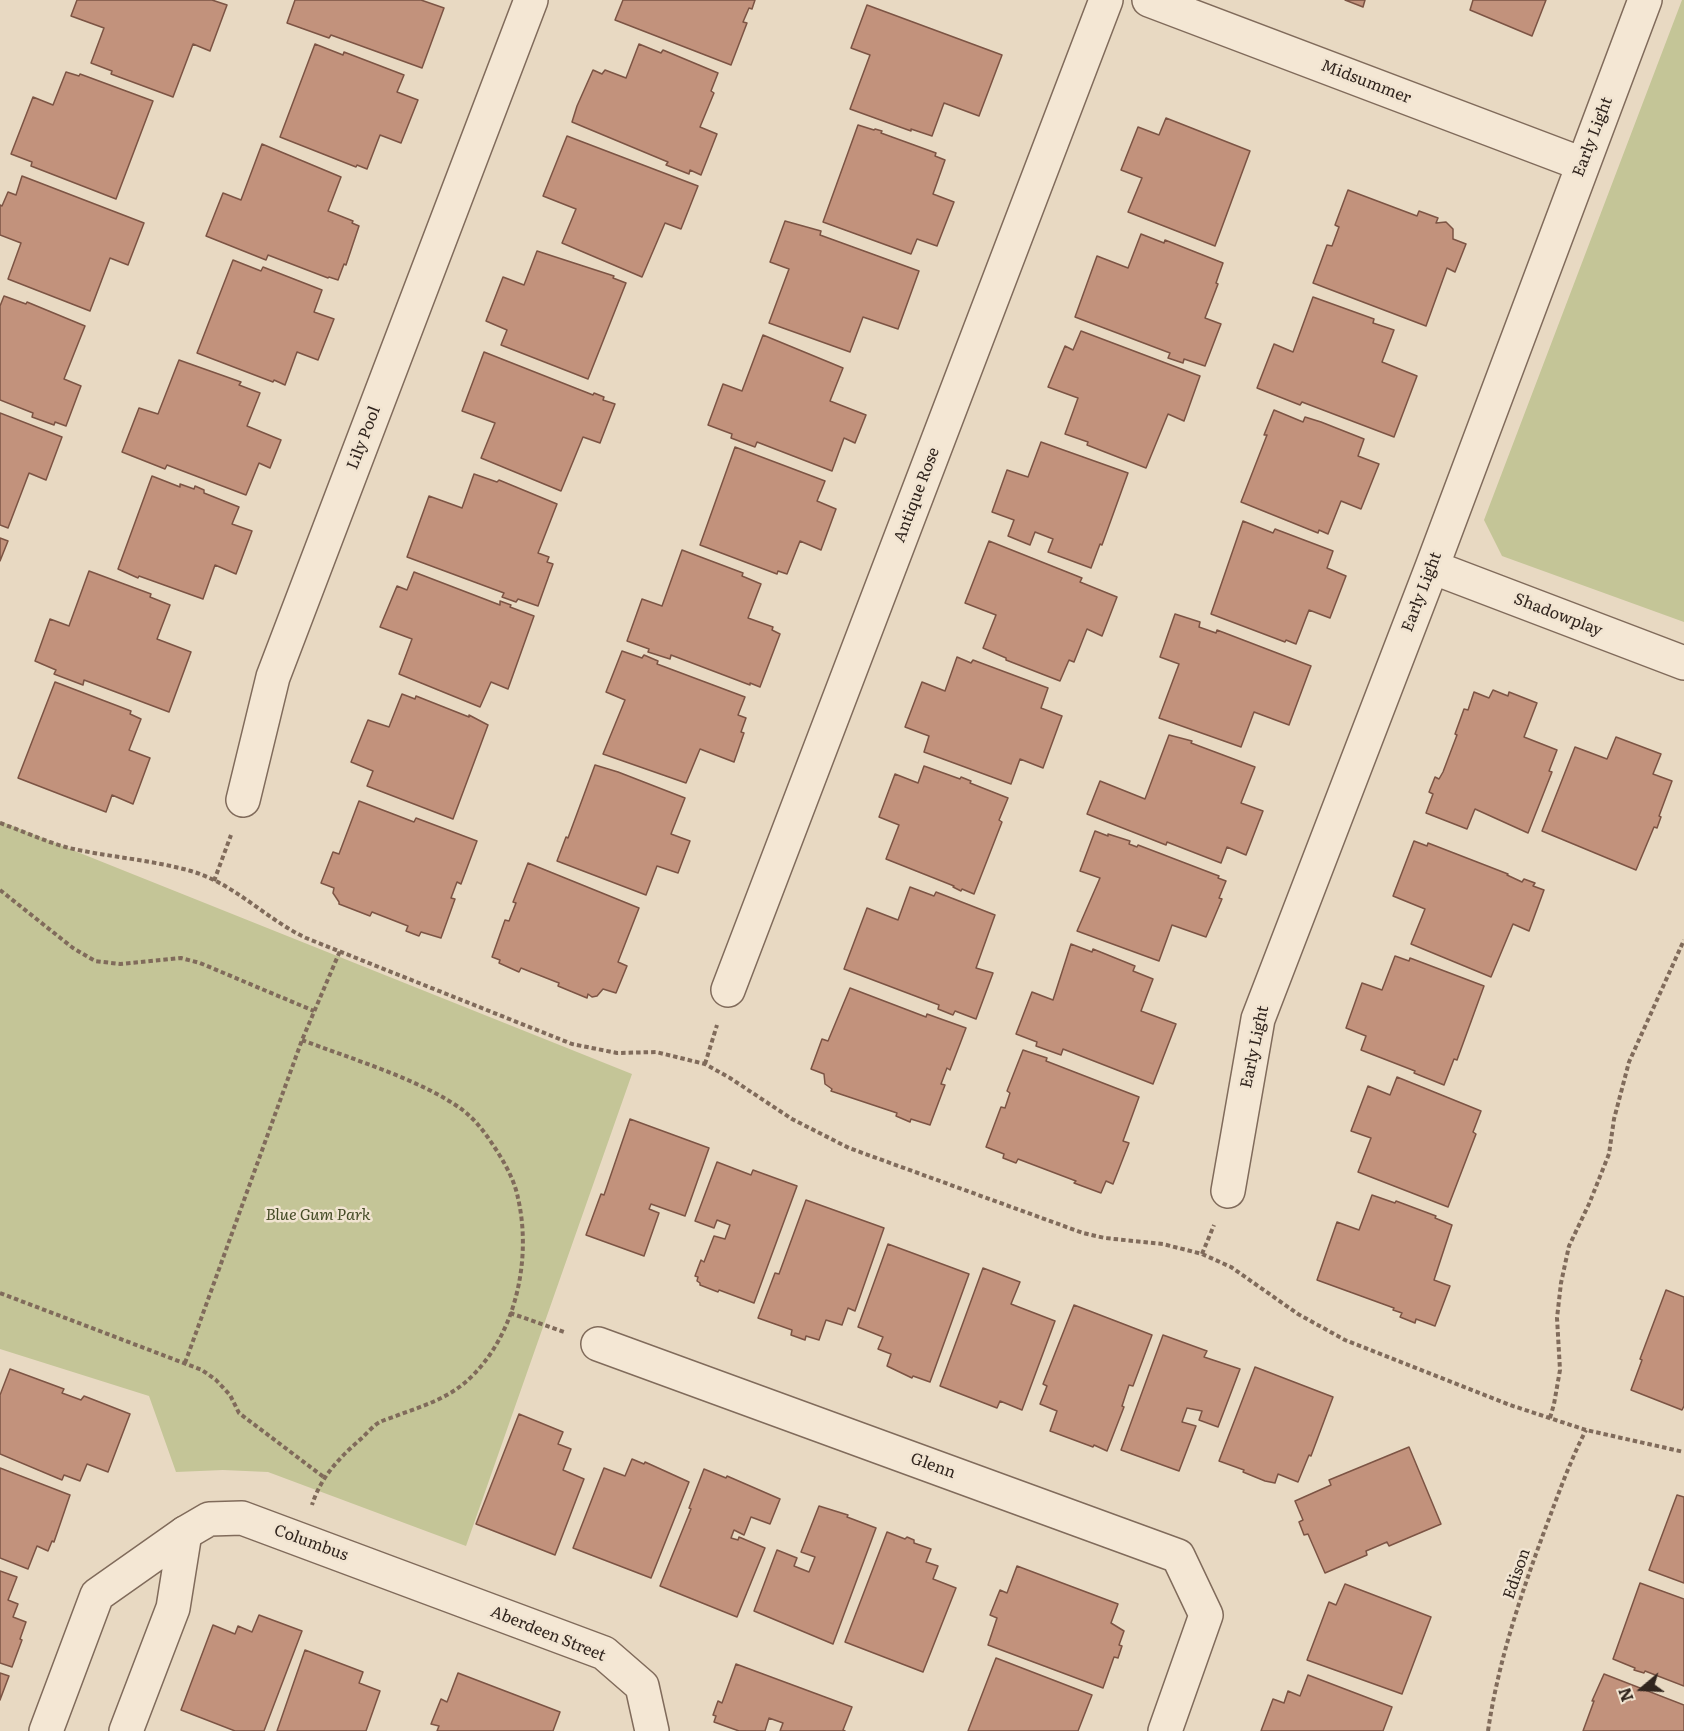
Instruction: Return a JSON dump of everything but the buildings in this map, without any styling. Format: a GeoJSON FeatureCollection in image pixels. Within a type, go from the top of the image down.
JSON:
{"type":"FeatureCollection","features":[{"type":"Feature","properties":{"kind":"street","name":"Lily Pool"},"geometry":{"type":"LineString","coordinates":[[243,800],[273,677],[531,0]]}},
{"type":"Feature","properties":{"kind":"street","name":"Antique Rose"},"geometry":{"type":"LineString","coordinates":[[728,990],[1106,0]]}},
{"type":"Feature","properties":{"kind":"street","name":"Midsummer"},"geometry":{"type":"LineString","coordinates":[[1149,0],[1582,164]]}},
{"type":"Feature","properties":{"kind":"street","name":"Early Light"},"geometry":{"type":"LineString","coordinates":[[1228,1191],[1258,1019],[1432,567],[1645,0]]}},
{"type":"Feature","properties":{"kind":"street","name":"Shadowplay"},"geometry":{"type":"LineString","coordinates":[[1432,567],[1684,663]]}},
{"type":"Feature","properties":{"kind":"street","name":"Glenn"},"geometry":{"type":"LineString","coordinates":[[598,1344],[1178,1556],[1206,1615],[1165,1731]]}},
{"type":"Feature","properties":{"kind":"street","name":"Columbus"},"geometry":{"type":"LineString","coordinates":[[46,1731],[97,1595],[185,1533],[209,1519],[242,1518],[437,1590]]}},
{"type":"Feature","properties":{"kind":"street"},"geometry":{"type":"LineString","coordinates":[[126,1731],[173,1608],[185,1533]]}},
{"type":"Feature","properties":{"kind":"street","name":"Aberdeen Street"},"geometry":{"type":"LineString","coordinates":[[437,1590],[604,1653],[642,1686],[652,1731]]}},
{"type":"Feature","properties":{"kind":"path"},"geometry":{"type":"LineString","coordinates":[[214,880],[243,800]]}},
{"type":"Feature","properties":{"kind":"path"},"geometry":{"type":"LineString","coordinates":[[0,823],[68,848],[192,871],[226,886],[254,903],[290,930],[572,1044],[617,1053],[656,1052],[705,1064],[792,1119],[849,1148],[1083,1233],[1105,1238],[1163,1244],[1202,1254],[1230,1268],[1298,1314],[1345,1340],[1510,1405],[1586,1430],[1684,1452]]}},
{"type":"Feature","properties":{"kind":"path"},"geometry":{"type":"LineString","coordinates":[[0,890],[73,948],[95,960],[120,964],[181,958],[200,963],[314,1011]]}},
{"type":"Feature","properties":{"kind":"path"},"geometry":{"type":"LineString","coordinates":[[1550,1418],[1560,1370],[1557,1318],[1561,1283],[1569,1246],[1609,1154],[1614,1119],[1629,1062],[1684,940]]}},
{"type":"Feature","properties":{"kind":"path"},"geometry":{"type":"LineString","coordinates":[[185,1364],[302,1040],[340,951]]}},
{"type":"Feature","properties":{"kind":"path"},"geometry":{"type":"LineString","coordinates":[[301,1539],[317,1490],[339,1459],[379,1422],[443,1399],[469,1379],[491,1354],[510,1313],[521,1273],[522,1233],[518,1197],[503,1160],[479,1125],[449,1101],[403,1079],[302,1040]]}},
{"type":"Feature","properties":{"kind":"path"},"geometry":{"type":"LineString","coordinates":[[1202,1254],[1206,1244]]}},
{"type":"Feature","properties":{"kind":"path"},"geometry":{"type":"LineString","coordinates":[[0,1293],[202,1370],[216,1380],[230,1395],[239,1413],[325,1478]]}},
{"type":"Feature","properties":{"kind":"path"},"geometry":{"type":"LineString","coordinates":[[510,1313],[598,1344]]}},
{"type":"Feature","properties":{"kind":"path","name":"Edison"},"geometry":{"type":"LineString","coordinates":[[1488,1731],[1503,1659],[1520,1597],[1572,1458],[1586,1430]]}},
{"type":"Feature","properties":{"kind":"green space"},"geometry":{"type":"Polygon","coordinates":[[[1682,0],[1684,0],[1684,622],[1502,556],[1484,520],[1682,0]]]}},
{"type":"Feature","properties":{"kind":"green space","name":"Blue Gum Park"},"geometry":{"type":"Polygon","coordinates":[[[0,821],[632,1074],[466,1546],[268,1472],[223,1470],[176,1472],[149,1396],[0,1349],[0,821]]]}}]}
